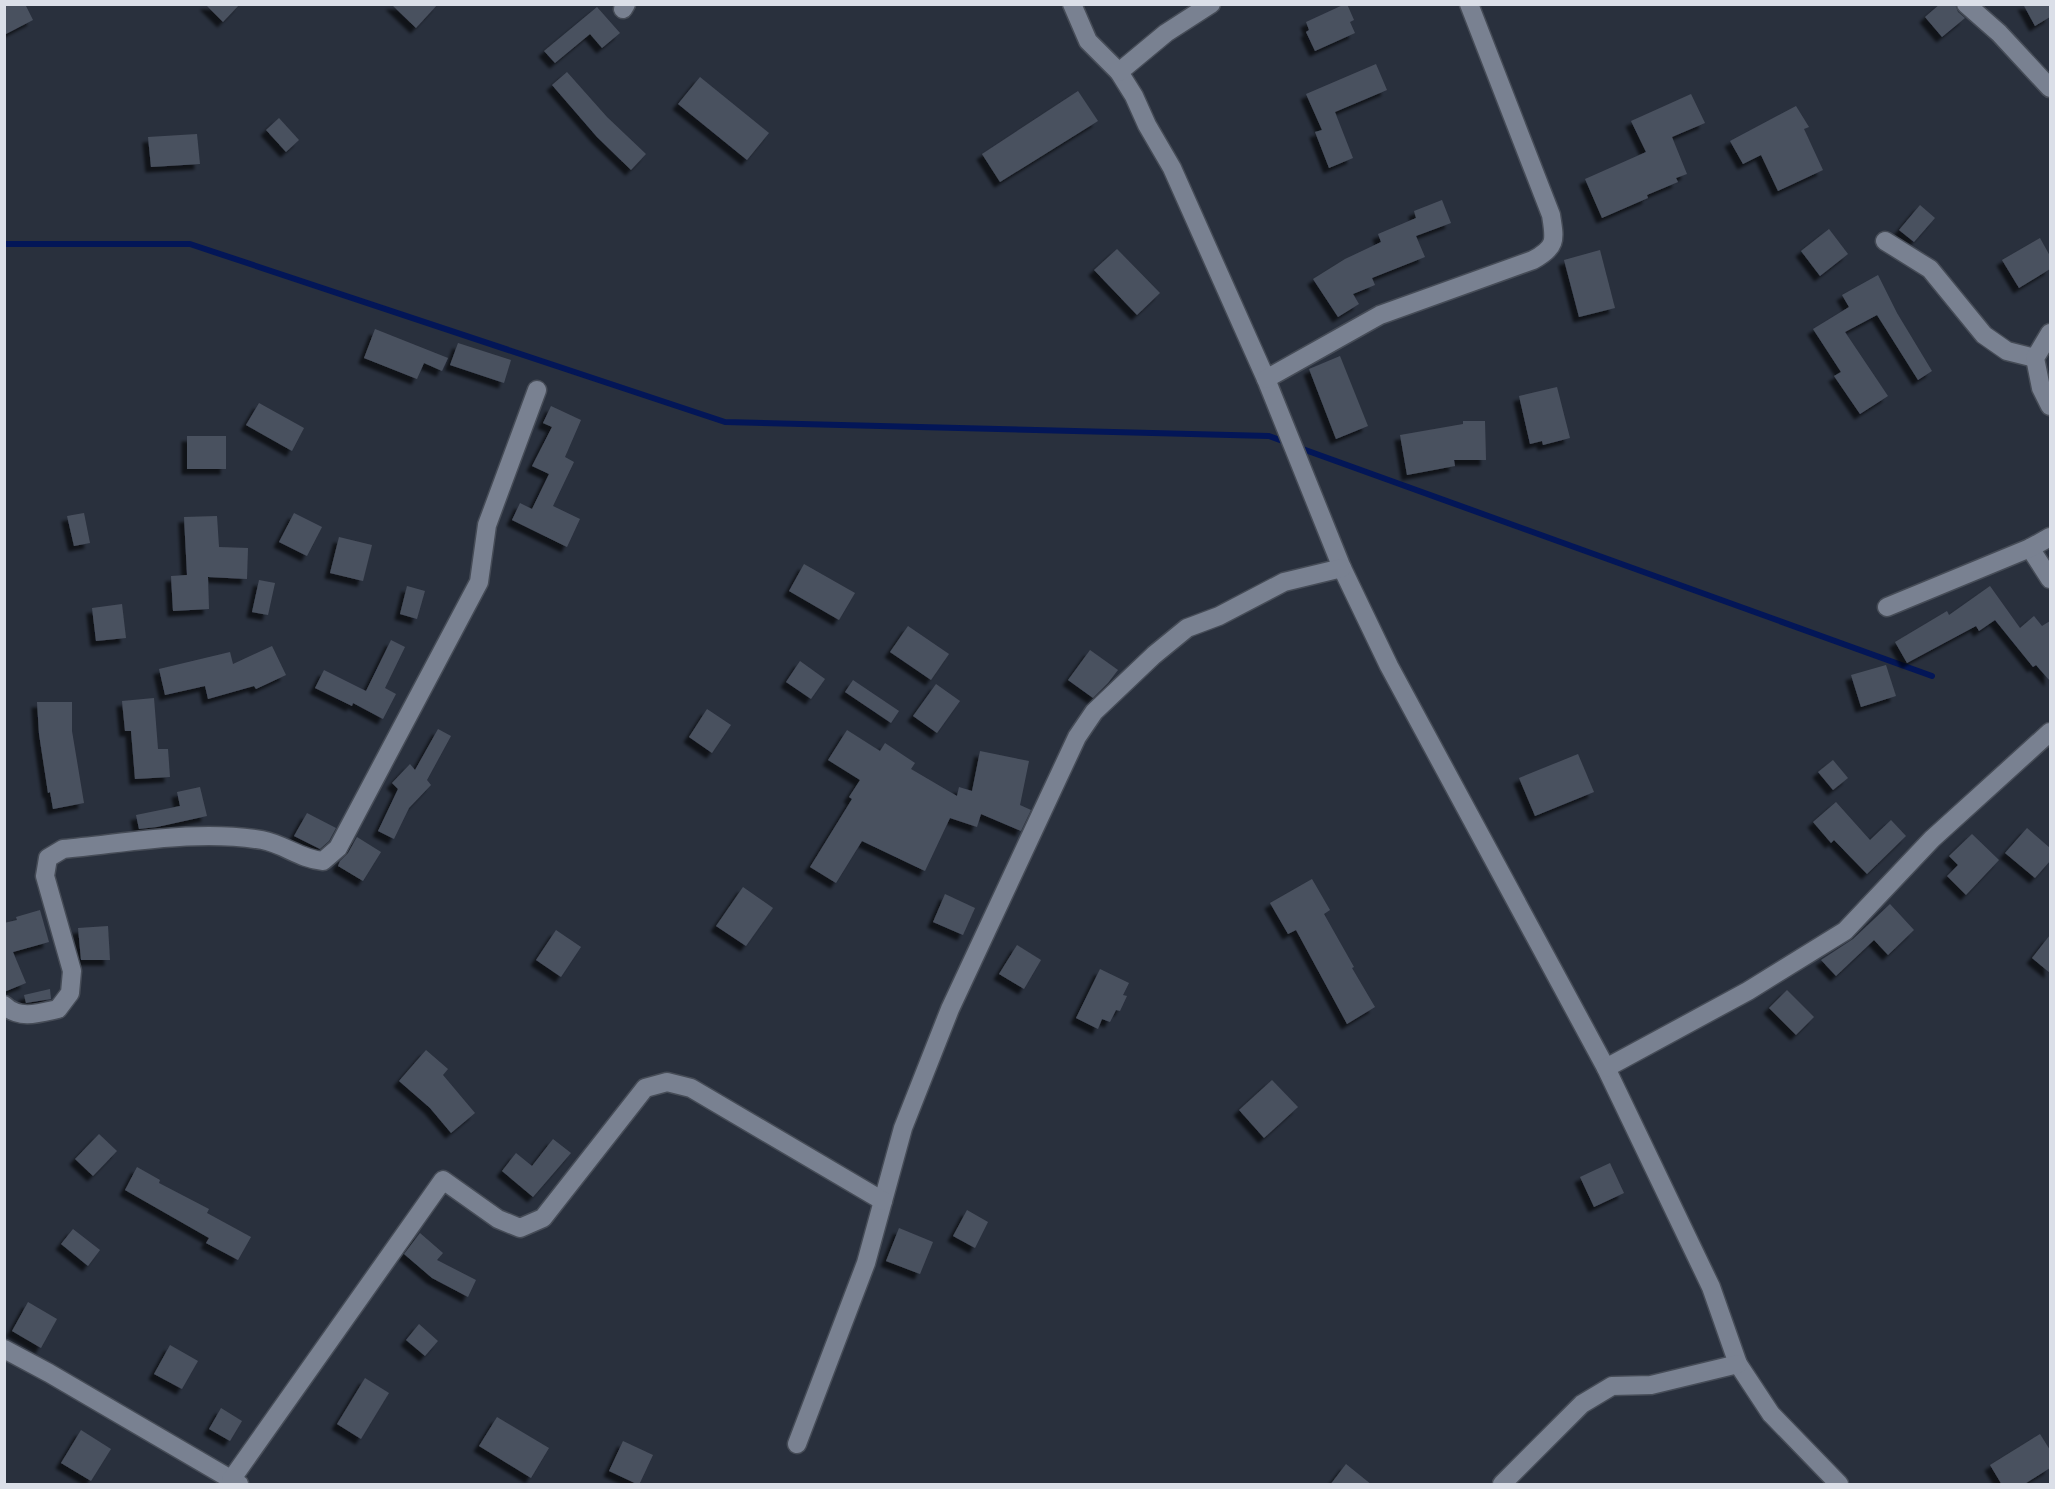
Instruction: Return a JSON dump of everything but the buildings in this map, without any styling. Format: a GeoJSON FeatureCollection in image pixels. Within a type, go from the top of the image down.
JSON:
{"type":"FeatureCollection","features":[{"type":"Feature","properties":{"kind":"street"},"geometry":{"type":"LineString","coordinates":[[1072,4],[1088,41],[1119,72],[1172,168],[1266,379],[1342,568],[1389,666],[1606,1068],[1711,1287],[1738,1364],[1771,1414],[1839,1485]]}},
{"type":"Feature","properties":{"kind":"street"},"geometry":{"type":"LineString","coordinates":[[1119,72],[1166,33],[1211,4]]}},
{"type":"Feature","properties":{"kind":"street"},"geometry":{"type":"LineString","coordinates":[[1266,379],[1380,315],[1533,260],[1548,252],[1555,237],[1551,215],[1469,4]]}},
{"type":"Feature","properties":{"kind":"street"},"geometry":{"type":"LineString","coordinates":[[1966,4],[1999,33],[2050,88]]}},
{"type":"Feature","properties":{"kind":"street"},"geometry":{"type":"LineString","coordinates":[[1885,241],[1930,269],[1984,335],[2007,351],[2035,358]]}},
{"type":"Feature","properties":{"kind":"street"},"geometry":{"type":"LineString","coordinates":[[2050,333],[2035,358],[2041,388],[2050,406]]}},
{"type":"Feature","properties":{"kind":"street"},"geometry":{"type":"LineString","coordinates":[[4,1005],[9,1010],[29,1015],[58,1009],[70,993],[72,970],[45,876],[48,858],[63,849],[198,836],[222,836],[263,840],[280,845],[309,860],[323,861],[338,848],[479,582],[487,525],[537,390]]}},
{"type":"Feature","properties":{"kind":"street"},"geometry":{"type":"LineString","coordinates":[[1887,607],[2030,548],[2050,537]]}},
{"type":"Feature","properties":{"kind":"street"},"geometry":{"type":"LineString","coordinates":[[2030,548],[2050,579]]}},
{"type":"Feature","properties":{"kind":"street"},"geometry":{"type":"LineString","coordinates":[[797,1444],[866,1263],[903,1128],[950,1009],[1077,737],[1094,712],[1154,655],[1187,628],[1219,616],[1284,582],[1342,568]]}},
{"type":"Feature","properties":{"kind":"street"},"geometry":{"type":"LineString","coordinates":[[1606,1068],[1748,991],[1845,932],[1932,839],[2050,732]]}},
{"type":"Feature","properties":{"kind":"street"},"geometry":{"type":"LineString","coordinates":[[1606,1068],[1735,991]]}},
{"type":"Feature","properties":{"kind":"street"},"geometry":{"type":"LineString","coordinates":[[4,1349],[235,1482],[443,1180],[498,1219],[520,1228],[543,1218],[645,1088],[667,1082],[691,1088],[883,1201]]}},
{"type":"Feature","properties":{"kind":"street"},"geometry":{"type":"LineString","coordinates":[[1502,1485],[1582,1404],[1612,1386],[1651,1385],[1738,1364]]}},
{"type":"Feature","properties":{"kind":"waterway"},"geometry":{"type":"LineString","coordinates":[[4,244],[190,244],[725,422],[1269,436],[1288,443]]}},
{"type":"Feature","properties":{"kind":"waterway"},"geometry":{"type":"LineString","coordinates":[[1297,447],[1932,676]]}}]}
